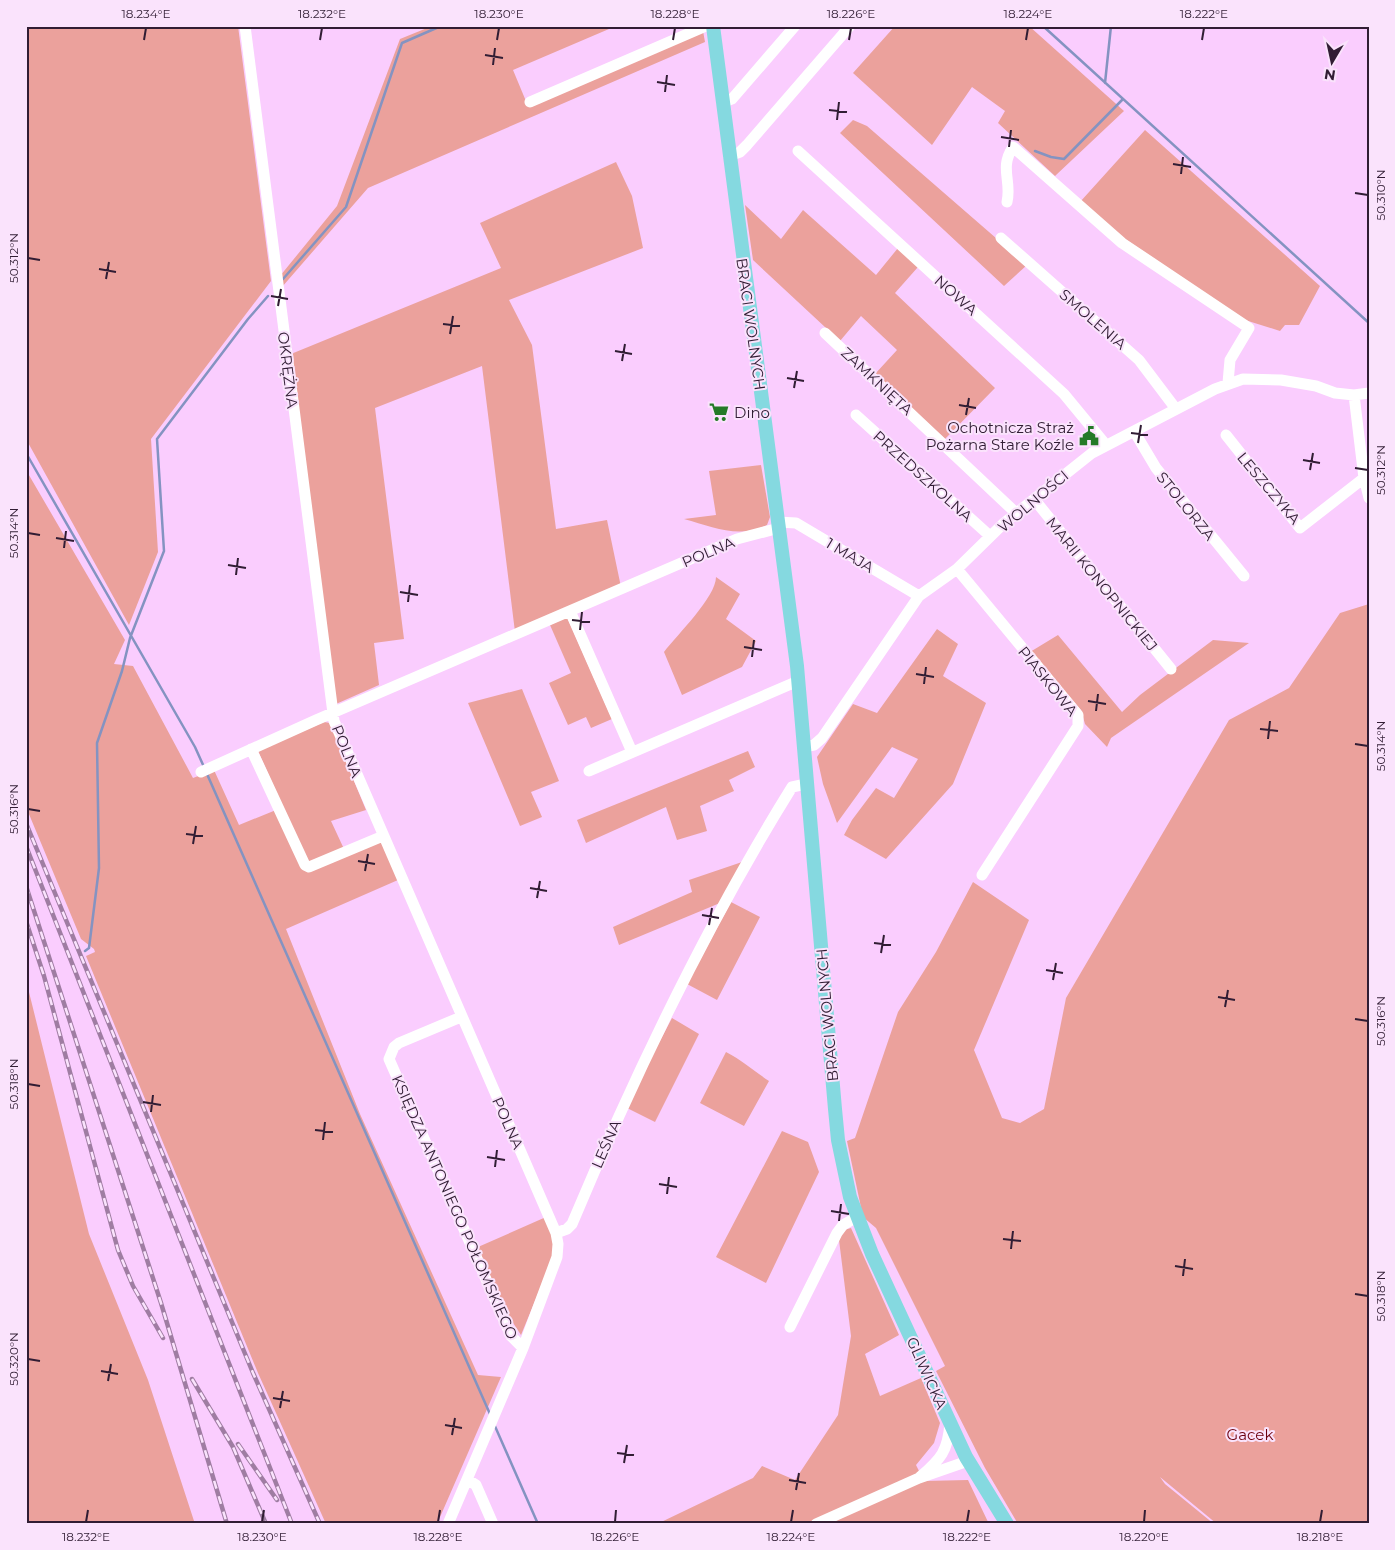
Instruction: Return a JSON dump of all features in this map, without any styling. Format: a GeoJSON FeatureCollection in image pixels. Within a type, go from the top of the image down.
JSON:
{"type":"FeatureCollection","features":[{"type":"Feature","properties":{"kind":"main road","name":"BRACI WOLNYCH"},"geometry":{"type":"LineString","coordinates":[[713,26],[798,681],[836,1123],[846,1178],[857,1217]]}},
{"type":"Feature","properties":{"kind":"main road","name":"GLIWICKA"},"geometry":{"type":"LineString","coordinates":[[857,1217],[967,1459],[1008,1524]]}},
{"type":"Feature","properties":{"kind":"street","name":"OKRĘŻNA"},"geometry":{"type":"LineString","coordinates":[[245,26],[332,713]]}},
{"type":"Feature","properties":{"kind":"street"},"geometry":{"type":"LineString","coordinates":[[530,102],[706,26]]}},
{"type":"Feature","properties":{"kind":"street"},"geometry":{"type":"LineString","coordinates":[[722,103],[732,99],[795,26]]}},
{"type":"Feature","properties":{"kind":"street"},"geometry":{"type":"LineString","coordinates":[[729,156],[740,152],[850,26]]}},
{"type":"Feature","properties":{"kind":"street"},"geometry":{"type":"LineString","coordinates":[[1007,202],[1005,170],[1007,156],[1013,147],[1122,243],[1249,328],[1230,360],[1228,384]]}},
{"type":"Feature","properties":{"kind":"street","name":"NOWA"},"geometry":{"type":"LineString","coordinates":[[798,151],[1064,394],[1106,446]]}},
{"type":"Feature","properties":{"kind":"street","name":"SMOLENIA"},"geometry":{"type":"LineString","coordinates":[[1001,238],[1139,360],[1176,409]]}},
{"type":"Feature","properties":{"kind":"street","name":"ZAMKNIĘTA"},"geometry":{"type":"LineString","coordinates":[[825,333],[1016,513]]}},
{"type":"Feature","properties":{"kind":"street","name":"WOLNOŚCI"},"geometry":{"type":"LineString","coordinates":[[803,747],[814,744],[822,738],[919,596],[957,569],[1016,513],[1079,463],[1106,446],[1176,409],[1228,384],[1243,379],[1281,380],[1354,395],[1369,393]]}},
{"type":"Feature","properties":{"kind":"street"},"geometry":{"type":"LineString","coordinates":[[1354,395],[1364,478],[1369,498]]}},
{"type":"Feature","properties":{"kind":"street","name":"PRZEDSZKOLNA"},"geometry":{"type":"LineString","coordinates":[[856,416],[990,536]]}},
{"type":"Feature","properties":{"kind":"street","name":"STOLORZA"},"geometry":{"type":"LineString","coordinates":[[1134,432],[1156,468],[1244,576]]}},
{"type":"Feature","properties":{"kind":"street","name":"LESZCZYKA"},"geometry":{"type":"LineString","coordinates":[[1226,435],[1300,528],[1364,478]]}},
{"type":"Feature","properties":{"kind":"street","name":"MARII KONOPNICKIEJ"},"geometry":{"type":"LineString","coordinates":[[1034,499],[1171,669]]}},
{"type":"Feature","properties":{"kind":"street","name":"1 MAJA"},"geometry":{"type":"LineString","coordinates":[[778,525],[796,523],[919,596]]}},
{"type":"Feature","properties":{"kind":"street","name":"POLNA"},"geometry":{"type":"LineString","coordinates":[[556,1233],[383,836],[337,729],[332,713],[737,539],[778,525]]}},
{"type":"Feature","properties":{"kind":"street","name":"PIASKOWA"},"geometry":{"type":"LineString","coordinates":[[957,569],[1073,710],[1079,720],[1078,726],[982,874]]}},
{"type":"Feature","properties":{"kind":"street"},"geometry":{"type":"LineString","coordinates":[[570,611],[632,752]]}},
{"type":"Feature","properties":{"kind":"street"},"geometry":{"type":"LineString","coordinates":[[589,771],[798,681]]}},
{"type":"Feature","properties":{"kind":"street"},"geometry":{"type":"LineString","coordinates":[[204,770],[332,713]]}},
{"type":"Feature","properties":{"kind":"street"},"geometry":{"type":"LineString","coordinates":[[251,749],[305,865],[309,867],[383,836]]}},
{"type":"Feature","properties":{"kind":"street","name":"LEŚNA"},"geometry":{"type":"LineString","coordinates":[[556,1233],[571,1226],[641,1068],[746,865],[792,787],[806,784]]}},
{"type":"Feature","properties":{"kind":"street","name":"KSIĘDZA ANTONIEGO POŁOMSKIEGO"},"geometry":{"type":"LineString","coordinates":[[461,1016],[399,1043],[394,1047],[389,1059],[511,1336],[523,1348]]}},
{"type":"Feature","properties":{"kind":"street"},"geometry":{"type":"LineString","coordinates":[[790,1326],[837,1233],[843,1225],[857,1217]]}},
{"type":"Feature","properties":{"kind":"street"},"geometry":{"type":"LineString","coordinates":[[448,1524],[523,1348],[556,1259],[558,1244],[556,1233]]}},
{"type":"Feature","properties":{"kind":"street"},"geometry":{"type":"LineString","coordinates":[[940,1460],[945,1450],[950,1423]]}},
{"type":"Feature","properties":{"kind":"street"},"geometry":{"type":"LineString","coordinates":[[919,1478],[947,1455],[958,1454],[967,1459]]}},
{"type":"Feature","properties":{"kind":"street"},"geometry":{"type":"LineString","coordinates":[[816,1524],[919,1478],[967,1459]]}},
{"type":"Feature","properties":{"kind":"street"},"geometry":{"type":"LineString","coordinates":[[468,1480],[476,1484],[493,1524]]}},
{"type":"Feature","properties":{"kind":"green space"},"geometry":{"type":"Polygon","coordinates":[[[26,26],[238,26],[271,281],[151,439],[158,552],[129,625],[26,439],[26,26]]]}},
{"type":"Feature","properties":{"kind":"green space"},"geometry":{"type":"Polygon","coordinates":[[[432,26],[616,26],[513,70],[528,106],[703,31],[705,42],[368,188],[282,287],[280,276],[337,206],[400,39],[432,26]]]}},
{"type":"Feature","properties":{"kind":"green space"},"geometry":{"type":"Polygon","coordinates":[[[895,26],[1029,26],[1124,111],[1055,176],[998,123],[1005,111],[972,87],[932,145],[853,73],[895,26]]]}},
{"type":"Feature","properties":{"kind":"green space"},"geometry":{"type":"Polygon","coordinates":[[[853,120],[867,126],[1027,265],[1004,286],[840,133],[853,120]]]}},
{"type":"Feature","properties":{"kind":"green space"},"geometry":{"type":"Polygon","coordinates":[[[1145,130],[1320,286],[1299,325],[1285,325],[1280,331],[1245,320],[1125,239],[1080,202],[1145,130]]]}},
{"type":"Feature","properties":{"kind":"green space"},"geometry":{"type":"Polygon","coordinates":[[[616,162],[632,196],[643,248],[509,300],[532,345],[556,529],[607,520],[621,587],[515,632],[482,366],[375,408],[404,639],[374,643],[379,685],[336,704],[291,354],[501,268],[480,223],[616,162]]]}},
{"type":"Feature","properties":{"kind":"green space"},"geometry":{"type":"Polygon","coordinates":[[[745,205],[781,239],[803,210],[876,275],[898,248],[918,267],[895,293],[995,388],[945,439],[875,374],[897,350],[861,316],[840,341],[753,260],[745,205]]]}},
{"type":"Feature","properties":{"kind":"green space"},"geometry":{"type":"Polygon","coordinates":[[[761,465],[770,517],[767,525],[757,529],[736,531],[716,528],[684,519],[716,515],[709,471],[761,465]]]}},
{"type":"Feature","properties":{"kind":"green space"},"geometry":{"type":"Polygon","coordinates":[[[26,470],[125,640],[114,664],[133,666],[193,778],[214,770],[239,825],[276,810],[303,868],[382,839],[398,880],[286,929],[360,1114],[478,1375],[501,1377],[437,1524],[326,1524],[258,1373],[86,956],[95,952],[94,949],[81,939],[26,807],[26,470]]]}},
{"type":"Feature","properties":{"kind":"green space"},"geometry":{"type":"Polygon","coordinates":[[[716,577],[740,594],[726,619],[756,641],[742,667],[682,695],[664,652],[695,616],[710,595],[716,577]]]}},
{"type":"Feature","properties":{"kind":"green space","name":"Gacek"},"geometry":{"type":"Polygon","coordinates":[[[1369,604],[1369,1524],[1217,1524],[1160,1477],[1165,1484],[1214,1524],[1018,1524],[985,1468],[936,1371],[945,1366],[876,1228],[863,1217],[847,1141],[855,1138],[898,1012],[936,952],[973,882],[1029,920],[974,1050],[1002,1118],[1020,1123],[1044,1109],[1066,998],[1229,720],[1289,688],[1340,613],[1369,604]]]}},
{"type":"Feature","properties":{"kind":"green space"},"geometry":{"type":"Polygon","coordinates":[[[567,617],[612,719],[591,728],[586,717],[568,725],[549,683],[571,673],[550,625],[567,617]]]}},
{"type":"Feature","properties":{"kind":"green space"},"geometry":{"type":"Polygon","coordinates":[[[937,629],[958,644],[943,676],[986,703],[953,784],[886,859],[844,835],[852,820],[876,788],[894,798],[918,759],[892,747],[837,823],[823,784],[817,757],[853,704],[877,713],[937,629]]]}},
{"type":"Feature","properties":{"kind":"green space"},"geometry":{"type":"Polygon","coordinates":[[[1058,635],[1122,712],[1140,695],[1213,640],[1249,643],[1111,738],[1107,747],[1085,724],[1081,710],[1030,652],[1058,635]]]}},
{"type":"Feature","properties":{"kind":"green space"},"geometry":{"type":"Polygon","coordinates":[[[522,689],[559,781],[531,792],[542,817],[520,826],[468,703],[522,689]]]}},
{"type":"Feature","properties":{"kind":"green space"},"geometry":{"type":"Polygon","coordinates":[[[324,722],[330,723],[366,810],[331,821],[344,849],[308,863],[258,751],[324,722]]]}},
{"type":"Feature","properties":{"kind":"green space"},"geometry":{"type":"Polygon","coordinates":[[[748,751],[755,767],[729,780],[734,791],[700,806],[707,831],[677,840],[666,807],[586,843],[577,820],[748,751]]]}},
{"type":"Feature","properties":{"kind":"green space"},"geometry":{"type":"Polygon","coordinates":[[[742,862],[720,903],[619,945],[613,927],[692,892],[689,880],[742,862]]]}},
{"type":"Feature","properties":{"kind":"green space"},"geometry":{"type":"Polygon","coordinates":[[[731,902],[760,917],[717,1000],[687,984],[731,902]]]}},
{"type":"Feature","properties":{"kind":"green space"},"geometry":{"type":"Polygon","coordinates":[[[26,980],[89,1234],[148,1380],[195,1524],[26,1524],[26,980]]]}},
{"type":"Feature","properties":{"kind":"green space"},"geometry":{"type":"Polygon","coordinates":[[[672,1018],[699,1034],[655,1122],[625,1107],[672,1018]]]}},
{"type":"Feature","properties":{"kind":"green space"},"geometry":{"type":"Polygon","coordinates":[[[726,1052],[769,1081],[744,1126],[700,1103],[726,1052]]]}},
{"type":"Feature","properties":{"kind":"green space"},"geometry":{"type":"Polygon","coordinates":[[[782,1131],[808,1142],[819,1172],[766,1283],[716,1257],[782,1131]]]}},
{"type":"Feature","properties":{"kind":"green space"},"geometry":{"type":"Polygon","coordinates":[[[546,1217],[558,1245],[521,1335],[504,1309],[478,1247],[546,1217]]]}},
{"type":"Feature","properties":{"kind":"green space"},"geometry":{"type":"Polygon","coordinates":[[[851,1228],[899,1335],[865,1354],[880,1396],[921,1378],[940,1423],[934,1443],[916,1465],[924,1481],[968,1480],[989,1524],[657,1524],[753,1478],[762,1466],[795,1480],[838,1415],[851,1336],[839,1240],[844,1230],[851,1228]]]}},
{"type":"Feature","properties":{"kind":"waterway"},"geometry":{"type":"LineString","coordinates":[[283,279],[346,207],[402,43],[441,26]]}},
{"type":"Feature","properties":{"kind":"waterway"},"geometry":{"type":"LineString","coordinates":[[1043,26],[1369,323]]}},
{"type":"Feature","properties":{"kind":"waterway"},"geometry":{"type":"LineString","coordinates":[[1105,83],[1111,26]]}},
{"type":"Feature","properties":{"kind":"waterway"},"geometry":{"type":"LineString","coordinates":[[1035,151],[1051,157],[1064,159],[1123,99]]}},
{"type":"Feature","properties":{"kind":"waterway"},"geometry":{"type":"LineString","coordinates":[[85,951],[89,948],[99,868],[97,743],[122,671],[130,638],[164,551],[157,439],[248,319],[268,296]]}},
{"type":"Feature","properties":{"kind":"waterway"},"geometry":{"type":"LineString","coordinates":[[26,453],[195,747],[204,767]]}},
{"type":"Feature","properties":{"kind":"waterway"},"geometry":{"type":"LineString","coordinates":[[207,774],[490,1414]]}},
{"type":"Feature","properties":{"kind":"waterway"},"geometry":{"type":"LineString","coordinates":[[494,1424],[538,1524]]}},
{"type":"Feature","properties":{"kind":"railway"},"geometry":{"type":"LineString","coordinates":[[26,823],[253,1373],[320,1524]]}},
{"type":"Feature","properties":{"kind":"railway"},"geometry":{"type":"LineString","coordinates":[[26,846],[292,1524]]}},
{"type":"Feature","properties":{"kind":"railway"},"geometry":{"type":"LineString","coordinates":[[26,886],[161,1303],[227,1524]]}},
{"type":"Feature","properties":{"kind":"railway"},"geometry":{"type":"LineString","coordinates":[[26,921],[44,976],[118,1250],[133,1286],[163,1338]]}},
{"type":"Feature","properties":{"kind":"railway"},"geometry":{"type":"LineString","coordinates":[[192,1379],[233,1447],[266,1524]]}},
{"type":"Feature","properties":{"kind":"railway"},"geometry":{"type":"LineString","coordinates":[[238,1444],[277,1500]]}},
{"type":"Feature","properties":{"kind":"place","name":"Dino"},"geometry":{"type":"Point","coordinates":[719,412]}},
{"type":"Feature","properties":{"kind":"place","name":"Ochotnicza Straż Pożarna Stare Koźle"},"geometry":{"type":"Point","coordinates":[1089,436]}}]}
